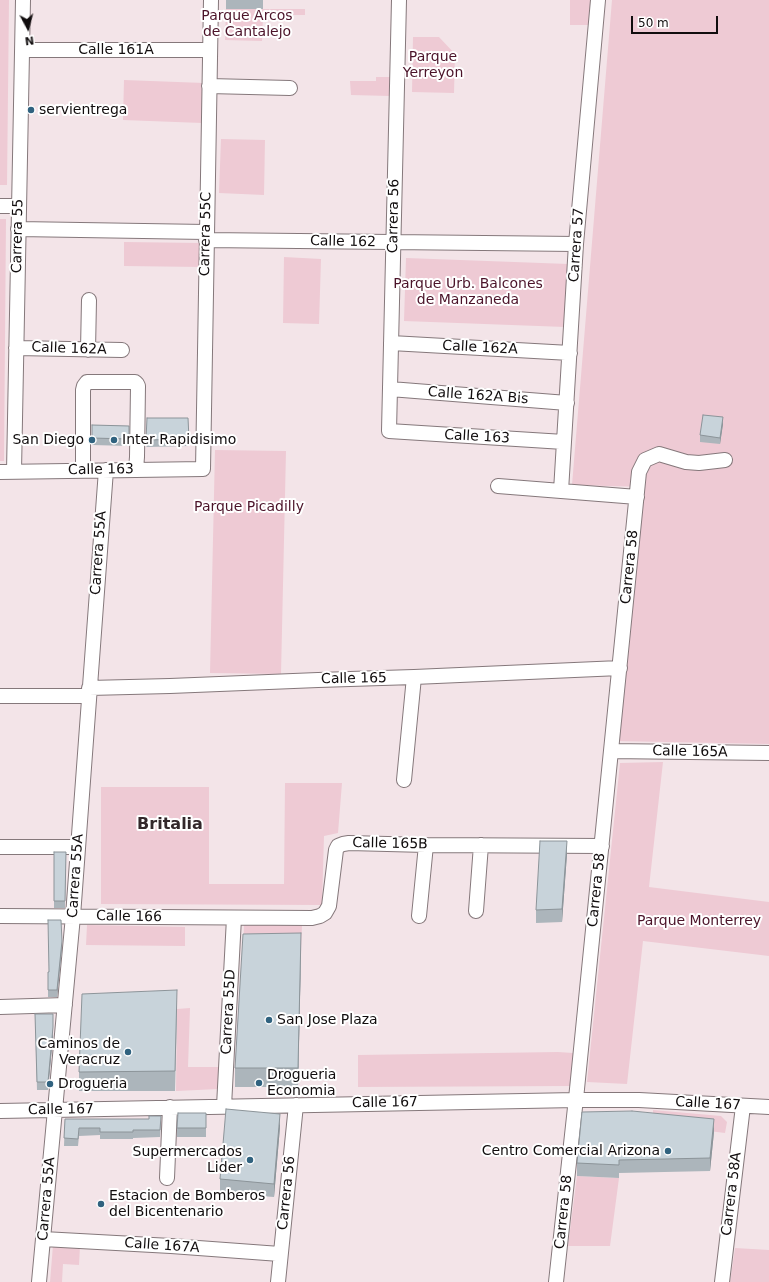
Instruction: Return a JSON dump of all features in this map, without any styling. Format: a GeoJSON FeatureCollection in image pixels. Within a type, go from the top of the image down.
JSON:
{"type":"FeatureCollection","features":[{"type":"Feature","properties":{"kind":"street","name":"Carrera 55"},"geometry":{"type":"LineString","coordinates":[[7,472],[16,348],[22,0]]}},
{"type":"Feature","properties":{"kind":"street","name":"Carrera 55C"},"geometry":{"type":"LineString","coordinates":[[202,469],[211,0]]}},
{"type":"Feature","properties":{"kind":"street","name":"Carrera 56"},"geometry":{"type":"LineString","coordinates":[[389,431],[399,0]]}},
{"type":"Feature","properties":{"kind":"street","name":"Carrera 57"},"geometry":{"type":"LineString","coordinates":[[561,491],[576,244],[598,0]]}},
{"type":"Feature","properties":{"kind":"street","name":"Calle 161A"},"geometry":{"type":"LineString","coordinates":[[22,50],[210,50]]}},
{"type":"Feature","properties":{"kind":"street"},"geometry":{"type":"LineString","coordinates":[[209,86],[290,88]]}},
{"type":"Feature","properties":{"kind":"street"},"geometry":{"type":"LineString","coordinates":[[0,206],[19,206]]}},
{"type":"Feature","properties":{"kind":"street","name":"Calle 162"},"geometry":{"type":"LineString","coordinates":[[18,229],[394,242],[576,244]]}},
{"type":"Feature","properties":{"kind":"street"},"geometry":{"type":"LineString","coordinates":[[88,350],[89,300]]}},
{"type":"Feature","properties":{"kind":"street","name":"Calle 162A"},"geometry":{"type":"LineString","coordinates":[[391,344],[570,353]]}},
{"type":"Feature","properties":{"kind":"street","name":"Calle 162A"},"geometry":{"type":"LineString","coordinates":[[16,348],[122,350]]}},
{"type":"Feature","properties":{"kind":"street"},"geometry":{"type":"LineString","coordinates":[[84,470],[84,386],[87,382],[135,382],[138,386],[138,449],[136,470]]}},
{"type":"Feature","properties":{"kind":"street","name":"Calle 162A Bis"},"geometry":{"type":"LineString","coordinates":[[390,389],[567,403]]}},
{"type":"Feature","properties":{"kind":"street","name":"Calle 163"},"geometry":{"type":"LineString","coordinates":[[389,431],[564,442]]}},
{"type":"Feature","properties":{"kind":"street","name":"Carrera 58"},"geometry":{"type":"LineString","coordinates":[[556,1282],[576,1100],[639,472],[645,460],[659,454],[686,462],[699,463],[725,460]]}},
{"type":"Feature","properties":{"kind":"street","name":"Calle 163"},"geometry":{"type":"LineString","coordinates":[[7,472],[202,469]]}},
{"type":"Feature","properties":{"kind":"street","name":"Carrera 55A"},"geometry":{"type":"LineString","coordinates":[[39,1282],[73,916],[106,470]]}},
{"type":"Feature","properties":{"kind":"street"},"geometry":{"type":"LineString","coordinates":[[498,486],[637,498]]}},
{"type":"Feature","properties":{"kind":"street","name":"Calle 165"},"geometry":{"type":"LineString","coordinates":[[0,696],[279,681],[620,668]]}},
{"type":"Feature","properties":{"kind":"street"},"geometry":{"type":"LineString","coordinates":[[404,780],[414,677]]}},
{"type":"Feature","properties":{"kind":"street","name":"Calle 165A"},"geometry":{"type":"LineString","coordinates":[[611,750],[769,753]]}},
{"type":"Feature","properties":{"kind":"street","name":"Calle 165B"},"geometry":{"type":"LineString","coordinates":[[234,918],[312,918],[325,913],[329,906],[336,850],[338,846],[343,844],[602,846]]}},
{"type":"Feature","properties":{"kind":"street"},"geometry":{"type":"LineString","coordinates":[[419,916],[426,845]]}},
{"type":"Feature","properties":{"kind":"street"},"geometry":{"type":"LineString","coordinates":[[476,911],[481,845]]}},
{"type":"Feature","properties":{"kind":"street"},"geometry":{"type":"LineString","coordinates":[[0,847],[78,847]]}},
{"type":"Feature","properties":{"kind":"street","name":"Calle 166"},"geometry":{"type":"LineString","coordinates":[[0,916],[234,918]]}},
{"type":"Feature","properties":{"kind":"street","name":"Carrera 55D"},"geometry":{"type":"LineString","coordinates":[[224,1106],[234,918]]}},
{"type":"Feature","properties":{"kind":"street"},"geometry":{"type":"LineString","coordinates":[[0,1007],[65,1005]]}},
{"type":"Feature","properties":{"kind":"street","name":"Calle 167"},"geometry":{"type":"LineString","coordinates":[[0,1111],[576,1100],[639,1100],[769,1107]]}},
{"type":"Feature","properties":{"kind":"street","name":"Carrera 56"},"geometry":{"type":"LineString","coordinates":[[278,1282],[296,1105]]}},
{"type":"Feature","properties":{"kind":"street","name":"Carrera 58A"},"geometry":{"type":"LineString","coordinates":[[722,1282],[743,1106]]}},
{"type":"Feature","properties":{"kind":"street"},"geometry":{"type":"LineString","coordinates":[[167,1178],[170,1107]]}},
{"type":"Feature","properties":{"kind":"street","name":"Calle 167A"},"geometry":{"type":"LineString","coordinates":[[43,1239],[280,1254]]}},
{"type":"Feature","properties":{"kind":"green space"},"geometry":{"type":"Polygon","coordinates":[[[0,0],[9,0],[7,185],[0,185],[0,0]]]}},
{"type":"Feature","properties":{"kind":"green space"},"geometry":{"type":"Polygon","coordinates":[[[570,0],[591,0],[589,25],[570,25],[570,0]]]}},
{"type":"Feature","properties":{"kind":"green space"},"geometry":{"type":"Polygon","coordinates":[[[612,0],[769,0],[769,744],[615,741],[645,487],[572,485],[612,0]]]}},
{"type":"Feature","properties":{"kind":"green space","name":"Parque Arcos de Cantalejo"},"geometry":{"type":"Polygon","coordinates":[[[226,9],[305,9],[305,15],[263,15],[262,41],[225,40],[226,9]]]}},
{"type":"Feature","properties":{"kind":"green space","name":"Parque Yerreyon"},"geometry":{"type":"Polygon","coordinates":[[[413,37],[439,37],[455,54],[454,93],[412,92],[413,37]]]}},
{"type":"Feature","properties":{"kind":"green space"},"geometry":{"type":"Polygon","coordinates":[[[376,77],[390,77],[390,96],[351,95],[350,81],[376,81],[376,77]]]}},
{"type":"Feature","properties":{"kind":"green space"},"geometry":{"type":"Polygon","coordinates":[[[124,80],[204,83],[202,123],[123,120],[124,80]]]}},
{"type":"Feature","properties":{"kind":"green space"},"geometry":{"type":"Polygon","coordinates":[[[221,139],[265,140],[264,195],[219,193],[221,139]]]}},
{"type":"Feature","properties":{"kind":"green space"},"geometry":{"type":"Polygon","coordinates":[[[0,219],[6,219],[4,461],[0,461],[0,219]]]}},
{"type":"Feature","properties":{"kind":"green space"},"geometry":{"type":"Polygon","coordinates":[[[124,242],[202,243],[201,267],[124,266],[124,242]]]}},
{"type":"Feature","properties":{"kind":"green space"},"geometry":{"type":"Polygon","coordinates":[[[284,257],[321,259],[319,324],[283,323],[284,257]]]}},
{"type":"Feature","properties":{"kind":"green space","name":"Parque Urb. Balcones de Manzaneda"},"geometry":{"type":"Polygon","coordinates":[[[406,258],[568,264],[565,327],[404,321],[406,258]]]}},
{"type":"Feature","properties":{"kind":"green space","name":"Parque Picadilly"},"geometry":{"type":"Polygon","coordinates":[[[215,450],[286,451],[281,674],[210,673],[215,450]]]}},
{"type":"Feature","properties":{"kind":"green space","name":"Parque Monterrey"},"geometry":{"type":"Polygon","coordinates":[[[663,762],[649,887],[769,902],[769,956],[643,941],[627,1084],[587,1082],[620,763],[663,762]]]}},
{"type":"Feature","properties":{"kind":"green space"},"geometry":{"type":"Polygon","coordinates":[[[285,783],[342,783],[338,833],[324,836],[322,905],[101,904],[101,787],[209,787],[209,884],[284,884],[285,783]]]}},
{"type":"Feature","properties":{"kind":"green space"},"geometry":{"type":"Polygon","coordinates":[[[244,924],[302,925],[301,952],[243,952],[244,924]]]}},
{"type":"Feature","properties":{"kind":"green space"},"geometry":{"type":"Polygon","coordinates":[[[87,925],[185,927],[185,946],[86,945],[87,925]]]}},
{"type":"Feature","properties":{"kind":"green space"},"geometry":{"type":"Polygon","coordinates":[[[190,1008],[188,1067],[220,1067],[219,1089],[176,1091],[177,1009],[190,1008]]]}},
{"type":"Feature","properties":{"kind":"green space"},"geometry":{"type":"Polygon","coordinates":[[[573,1053],[571,1086],[358,1087],[358,1055],[573,1053]]]}},
{"type":"Feature","properties":{"kind":"green space"},"geometry":{"type":"Polygon","coordinates":[[[653,1110],[721,1116],[727,1122],[725,1133],[653,1124],[653,1110]]]}},
{"type":"Feature","properties":{"kind":"green space"},"geometry":{"type":"Polygon","coordinates":[[[577,1176],[619,1178],[610,1246],[568,1246],[577,1176]]]}},
{"type":"Feature","properties":{"kind":"green space"},"geometry":{"type":"Polygon","coordinates":[[[53,1245],[80,1246],[79,1265],[63,1264],[62,1282],[50,1282],[53,1245]]]}},
{"type":"Feature","properties":{"kind":"green space"},"geometry":{"type":"Polygon","coordinates":[[[735,1248],[769,1250],[769,1282],[730,1282],[735,1248]]]}},
{"type":"Feature","properties":{"kind":"building"},"geometry":{"type":"Polygon","coordinates":[[[703,415],[723,417],[720,438],[700,435],[703,415]]]}},
{"type":"Feature","properties":{"kind":"building"},"geometry":{"type":"Polygon","coordinates":[[[147,418],[188,418],[189,439],[147,440],[147,418]]]}},
{"type":"Feature","properties":{"kind":"building"},"geometry":{"type":"Polygon","coordinates":[[[92,425],[129,426],[129,439],[92,438],[92,425]]]}},
{"type":"Feature","properties":{"kind":"building"},"geometry":{"type":"Polygon","coordinates":[[[540,841],[567,841],[562,909],[536,910],[540,841]]]}},
{"type":"Feature","properties":{"kind":"building"},"geometry":{"type":"Polygon","coordinates":[[[54,852],[66,852],[65,901],[54,901],[54,852]]]}},
{"type":"Feature","properties":{"kind":"building"},"geometry":{"type":"Polygon","coordinates":[[[48,920],[61,920],[62,941],[57,990],[48,990],[48,920]]]}},
{"type":"Feature","properties":{"kind":"building","name":"San Jose Plaza"},"geometry":{"type":"Polygon","coordinates":[[[301,933],[298,1068],[235,1068],[243,934],[301,933]]]}},
{"type":"Feature","properties":{"kind":"building","name":"Caminos de Veracruz"},"geometry":{"type":"Polygon","coordinates":[[[177,990],[175,1071],[79,1072],[82,994],[177,990]]]}},
{"type":"Feature","properties":{"kind":"building"},"geometry":{"type":"Polygon","coordinates":[[[35,1014],[53,1014],[48,1082],[37,1082],[35,1014]]]}},
{"type":"Feature","properties":{"kind":"building","name":"Supermercados Lider"},"geometry":{"type":"Polygon","coordinates":[[[226,1109],[280,1114],[274,1184],[220,1179],[226,1109]]]}},
{"type":"Feature","properties":{"kind":"building"},"geometry":{"type":"Polygon","coordinates":[[[632,1111],[714,1119],[710,1158],[619,1160],[619,1165],[577,1163],[582,1112],[632,1111]]]}},
{"type":"Feature","properties":{"kind":"building"},"geometry":{"type":"Polygon","coordinates":[[[178,1113],[206,1113],[206,1128],[177,1128],[178,1113]]]}},
{"type":"Feature","properties":{"kind":"building"},"geometry":{"type":"Polygon","coordinates":[[[149,1116],[161,1116],[160,1130],[100,1132],[100,1128],[79,1128],[78,1139],[64,1138],[65,1119],[149,1119],[149,1116]]]}},
{"type":"Feature","properties":{"kind":"place","name":"servientrega"},"geometry":{"type":"Point","coordinates":[31,110]}},
{"type":"Feature","properties":{"kind":"place","name":"San Diego"},"geometry":{"type":"Point","coordinates":[92,440]}},
{"type":"Feature","properties":{"kind":"place","name":"Inter Rapidisimo"},"geometry":{"type":"Point","coordinates":[114,440]}},
{"type":"Feature","properties":{"kind":"place","name":"San Jose Plaza"},"geometry":{"type":"Point","coordinates":[269,1020]}},
{"type":"Feature","properties":{"kind":"place","name":"Caminos de Veracruz"},"geometry":{"type":"Point","coordinates":[128,1052]}},
{"type":"Feature","properties":{"kind":"place","name":"Drogueria Economia"},"geometry":{"type":"Point","coordinates":[259,1083]}},
{"type":"Feature","properties":{"kind":"place","name":"Drogueria"},"geometry":{"type":"Point","coordinates":[50,1084]}},
{"type":"Feature","properties":{"kind":"place","name":"Centro Comercial Arizona"},"geometry":{"type":"Point","coordinates":[668,1151]}},
{"type":"Feature","properties":{"kind":"place","name":"Supermercados Lider"},"geometry":{"type":"Point","coordinates":[250,1160]}},
{"type":"Feature","properties":{"kind":"place","name":"Estacion de Bomberos del Bicentenario"},"geometry":{"type":"Point","coordinates":[101,1204]}},
{"type":"Feature","properties":{"kind":"district","name":"Britalia"},"geometry":{"type":"Point","coordinates":[170,825]}}]}
